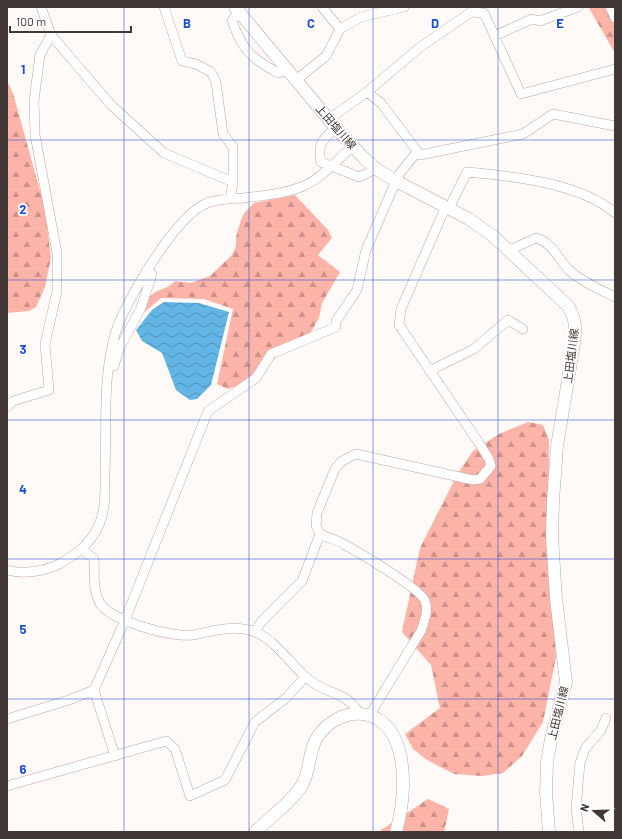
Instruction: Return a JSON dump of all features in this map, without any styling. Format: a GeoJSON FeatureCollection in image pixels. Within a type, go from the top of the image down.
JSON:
{"type":"FeatureCollection","features":[{"type":"Feature","properties":{"kind":"main road","name":"上田塩川線"},"geometry":{"type":"LineString","coordinates":[[237,9],[333,124],[376,169],[469,219],[510,250],[568,306],[575,317],[576,329],[557,446],[553,501],[552,537],[556,599],[566,682],[551,739],[547,762],[546,793],[549,832]]}},
{"type":"Feature","properties":{"kind":"main road"},"geometry":{"type":"LineString","coordinates":[[254,832],[292,797],[302,785],[307,774],[312,748],[317,736],[332,723],[351,714],[364,714],[384,722],[397,744],[402,777],[402,796],[401,816],[396,832]]}},
{"type":"Feature","properties":{"kind":"street"},"geometry":{"type":"LineString","coordinates":[[41,7],[51,35],[110,104],[164,153],[233,182]]}},
{"type":"Feature","properties":{"kind":"street"},"geometry":{"type":"LineString","coordinates":[[164,7],[182,61],[196,64],[211,72],[216,82],[223,134],[234,147],[233,182],[230,199]]}},
{"type":"Feature","properties":{"kind":"street"},"geometry":{"type":"LineString","coordinates":[[322,7],[340,29]]}},
{"type":"Feature","properties":{"kind":"street"},"geometry":{"type":"LineString","coordinates":[[296,80],[326,56],[340,29],[361,17],[404,7]]}},
{"type":"Feature","properties":{"kind":"street"},"geometry":{"type":"LineString","coordinates":[[494,36],[532,19],[540,21],[578,7]]}},
{"type":"Feature","properties":{"kind":"street"},"geometry":{"type":"LineString","coordinates":[[610,7],[615,18]]}},
{"type":"Feature","properties":{"kind":"street"},"geometry":{"type":"LineString","coordinates":[[237,9],[232,20],[238,37],[255,60],[278,73],[288,70]]}},
{"type":"Feature","properties":{"kind":"street"},"geometry":{"type":"LineString","coordinates":[[376,169],[359,177],[321,162],[319,151],[322,140],[333,124],[367,92],[419,48],[470,10],[484,13],[521,94],[615,69]]}},
{"type":"Feature","properties":{"kind":"street"},"geometry":{"type":"LineString","coordinates":[[7,407],[13,401],[49,390],[45,344],[57,291],[57,253],[35,135],[34,100],[40,55],[51,35]]}},
{"type":"Feature","properties":{"kind":"street"},"geometry":{"type":"LineString","coordinates":[[367,92],[381,104],[420,156],[523,134],[553,114],[615,126]]}},
{"type":"Feature","properties":{"kind":"street"},"geometry":{"type":"LineString","coordinates":[[7,570],[38,571],[55,566],[82,550],[99,524],[105,503],[109,369],[116,331],[128,301],[146,271],[183,222],[192,212],[211,202],[270,195],[302,187],[312,181],[353,146]]}},
{"type":"Feature","properties":{"kind":"street"},"geometry":{"type":"LineString","coordinates":[[115,756],[94,690],[125,620],[208,411],[256,378],[271,354],[336,327],[336,321],[357,290],[366,250],[396,181],[400,173],[417,152]]}},
{"type":"Feature","properties":{"kind":"street"},"geometry":{"type":"LineString","coordinates":[[82,550],[94,559],[94,588],[101,605],[108,611],[125,620],[163,634],[192,635],[224,628],[255,632],[272,642],[305,677],[316,685],[347,699],[364,714],[421,631],[427,605],[425,599],[413,588],[344,544],[320,534],[316,526],[317,512],[335,469],[342,460],[356,454],[473,480],[480,479],[486,475],[491,466],[489,458],[399,325],[399,317],[448,207],[467,172],[509,176],[558,186],[590,197],[609,207],[615,212]]}},
{"type":"Feature","properties":{"kind":"street"},"geometry":{"type":"LineString","coordinates":[[510,250],[536,238],[546,241],[568,269],[584,282],[615,297]]}},
{"type":"Feature","properties":{"kind":"street"},"geometry":{"type":"LineString","coordinates":[[109,369],[113,368],[119,349],[141,308],[152,274],[146,271]]}},
{"type":"Feature","properties":{"kind":"street"},"geometry":{"type":"LineString","coordinates":[[429,371],[474,349],[508,320],[523,329]]}},
{"type":"Feature","properties":{"kind":"street"},"geometry":{"type":"LineString","coordinates":[[255,632],[261,622],[302,581],[320,534]]}},
{"type":"Feature","properties":{"kind":"street"},"geometry":{"type":"LineString","coordinates":[[7,786],[166,741],[175,749],[190,796],[225,780],[256,722],[286,698],[305,677]]}},
{"type":"Feature","properties":{"kind":"street"},"geometry":{"type":"LineString","coordinates":[[7,719],[69,700],[94,690]]}},
{"type":"Feature","properties":{"kind":"street"},"geometry":{"type":"LineString","coordinates":[[579,832],[576,808],[580,763],[585,749],[601,730],[606,718]]}},
{"type":"Feature","properties":{"kind":"green space"},"geometry":{"type":"Polygon","coordinates":[[[590,7],[615,7],[615,53],[590,10],[590,7]]]}},
{"type":"Feature","properties":{"kind":"green space"},"geometry":{"type":"Polygon","coordinates":[[[7,81],[13,93],[45,209],[51,258],[45,287],[36,307],[29,311],[7,313],[7,81]]]}},
{"type":"Feature","properties":{"kind":"green space"},"geometry":{"type":"Polygon","coordinates":[[[295,195],[328,230],[332,238],[318,255],[340,272],[322,303],[319,318],[310,334],[271,361],[248,382],[228,389],[217,384],[233,309],[204,299],[161,298],[140,316],[144,305],[153,294],[169,286],[175,281],[191,283],[210,276],[232,255],[236,246],[236,237],[241,220],[245,212],[254,203],[295,195]]]}},
{"type":"Feature","properties":{"kind":"green space"},"geometry":{"type":"Polygon","coordinates":[[[528,422],[543,425],[549,440],[548,552],[556,657],[543,722],[522,756],[503,773],[482,776],[454,774],[427,760],[413,749],[405,734],[440,708],[431,665],[402,632],[420,548],[458,473],[473,451],[499,434],[528,422]]]}},
{"type":"Feature","properties":{"kind":"green space"},"geometry":{"type":"Polygon","coordinates":[[[428,799],[449,809],[444,832],[378,832],[428,799]]]}},
{"type":"Feature","properties":{"kind":"water"},"geometry":{"type":"Polygon","coordinates":[[[164,302],[199,303],[229,312],[211,385],[197,399],[190,400],[176,390],[162,353],[142,341],[136,330],[152,310],[164,302]]]}}]}
